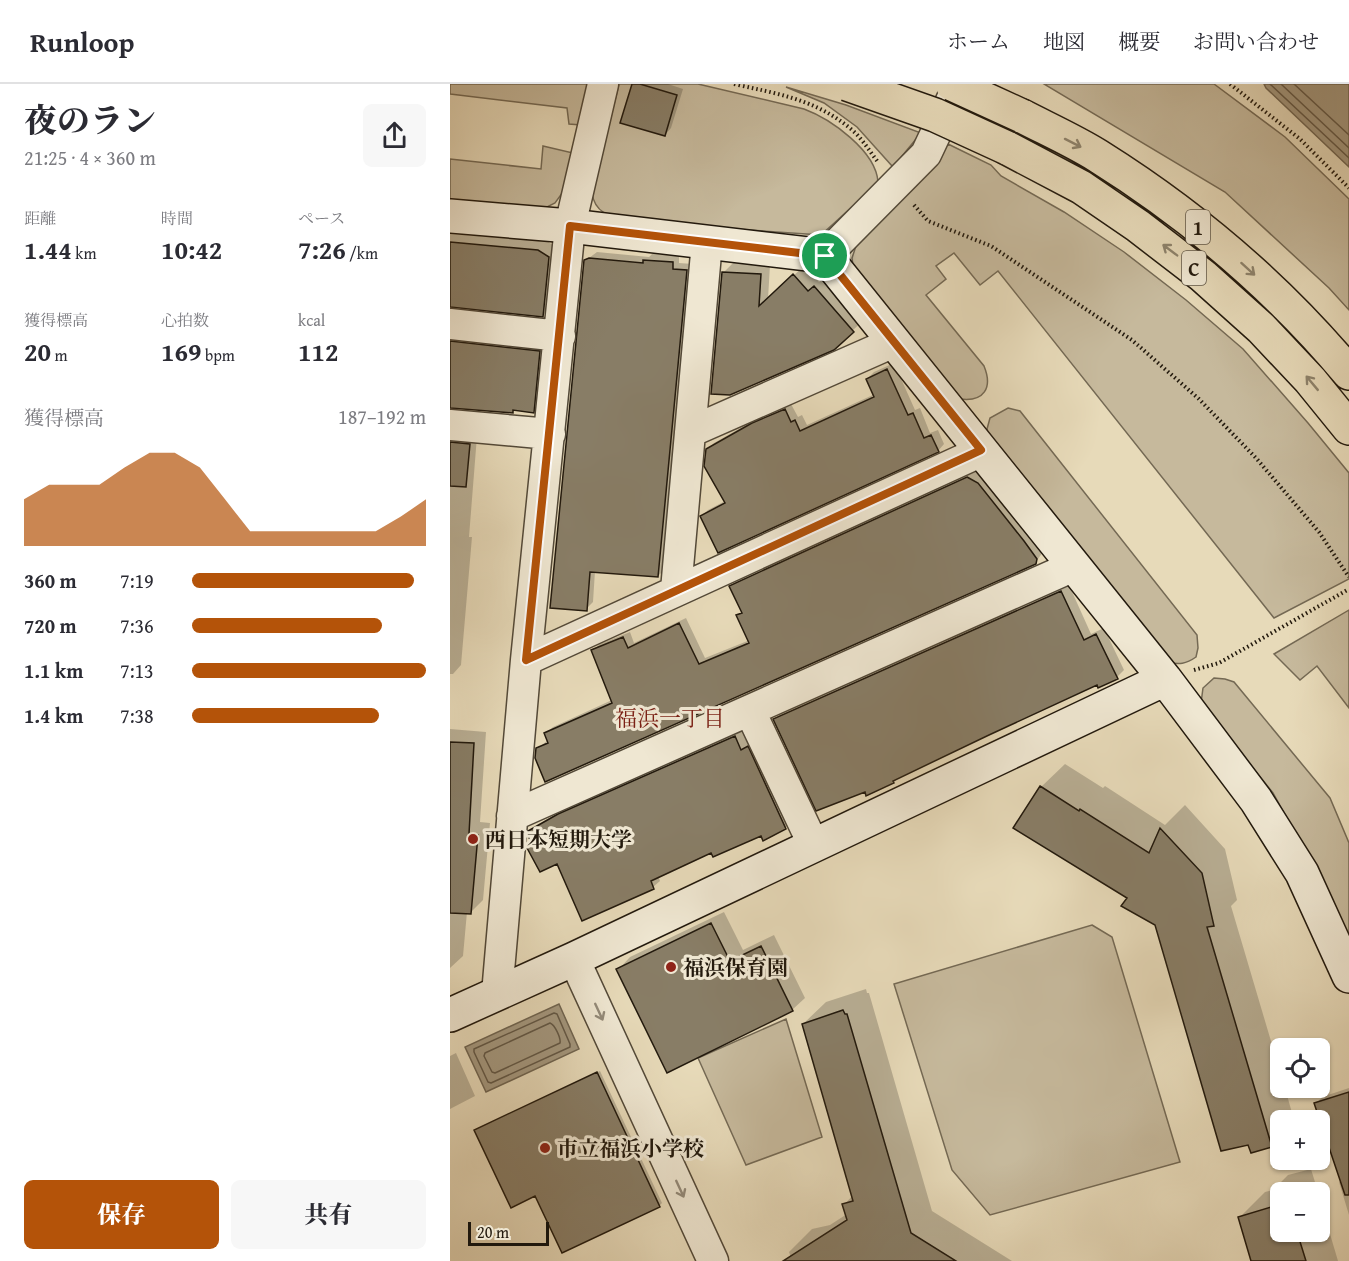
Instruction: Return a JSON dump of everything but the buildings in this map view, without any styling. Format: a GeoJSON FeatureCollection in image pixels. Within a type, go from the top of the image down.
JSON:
{"type":"FeatureCollection","features":[{"type":"Feature","properties":{"kind":"highway","name":"C"},"geometry":{"type":"LineString","coordinates":[[847,84],[935,115],[1007,148],[1081,187],[1138,226],[1203,276],[1262,328],[1310,380],[1349,428]]}},
{"type":"Feature","properties":{"kind":"highway","name":"1"},"geometry":{"type":"LineString","coordinates":[[952,84],[1022,116],[1098,155],[1225,247],[1286,302],[1349,373]]}},
{"type":"Feature","properties":{"kind":"street"},"geometry":{"type":"LineString","coordinates":[[497,994],[526,660],[570,226],[603,84]]}},
{"type":"Feature","properties":{"kind":"street"},"geometry":{"type":"LineString","coordinates":[[825,256],[926,154],[959,84]]}},
{"type":"Feature","properties":{"kind":"street"},"geometry":{"type":"LineString","coordinates":[[450,216],[570,226],[825,256],[1165,680],[1256,800],[1302,873],[1349,976]]}},
{"type":"Feature","properties":{"kind":"street"},"geometry":{"type":"LineString","coordinates":[[676,590],[707,242]]}},
{"type":"Feature","properties":{"kind":"street"},"geometry":{"type":"LineString","coordinates":[[450,324],[560,336]]}},
{"type":"Feature","properties":{"kind":"street"},"geometry":{"type":"LineString","coordinates":[[690,432],[894,342]]}},
{"type":"Feature","properties":{"kind":"street"},"geometry":{"type":"LineString","coordinates":[[450,425],[550,434]]}},
{"type":"Feature","properties":{"kind":"street"},"geometry":{"type":"LineString","coordinates":[[526,660],[981,450]]}},
{"type":"Feature","properties":{"kind":"street"},"geometry":{"type":"LineString","coordinates":[[512,816],[1074,566]]}},
{"type":"Feature","properties":{"kind":"street"},"geometry":{"type":"LineString","coordinates":[[450,1015],[574,959],[1165,680]]}},
{"type":"Feature","properties":{"kind":"street"},"geometry":{"type":"LineString","coordinates":[[750,711],[814,846]]}},
{"type":"Feature","properties":{"kind":"street"},"geometry":{"type":"LineString","coordinates":[[574,959],[713,1261]]}},
{"type":"Feature","properties":{"kind":"path"},"geometry":{"type":"LineString","coordinates":[[734,84],[800,99],[820,108],[853,130],[896,185],[928,220],[991,246],[1132,340],[1180,380],[1273,477],[1319,532],[1349,577]]}},
{"type":"Feature","properties":{"kind":"path"},"geometry":{"type":"LineString","coordinates":[[1230,84],[1300,140],[1349,188]]}},
{"type":"Feature","properties":{"kind":"path"},"geometry":{"type":"LineString","coordinates":[[1165,680],[1219,663],[1349,589]]}},
{"type":"Feature","properties":{"kind":"shaded area"},"geometry":{"type":"Polygon","coordinates":[[[450,84],[590,84],[581,125],[569,124],[567,108],[450,94],[450,84]]]}},
{"type":"Feature","properties":{"kind":"shaded area"},"geometry":{"type":"Polygon","coordinates":[[[619,84],[698,84],[804,109],[839,128],[861,148],[875,170],[878,182],[856,206],[821,235],[634,222],[613,217],[597,207],[592,193],[619,84]]]}},
{"type":"Feature","properties":{"kind":"shaded area"},"geometry":{"type":"Polygon","coordinates":[[[1044,84],[1214,84],[1285,137],[1349,199],[1349,310],[1329,288],[1225,192],[1044,84]]]}},
{"type":"Feature","properties":{"kind":"shaded area"},"geometry":{"type":"Polygon","coordinates":[[[786,87],[846,105],[921,133],[893,167],[857,127],[824,103],[786,87]]]}},
{"type":"Feature","properties":{"kind":"shaded area"},"geometry":{"type":"Polygon","coordinates":[[[948,144],[991,165],[1001,176],[1064,212],[1124,252],[1186,300],[1243,349],[1349,473],[1349,579],[1274,618],[998,271],[980,285],[954,253],[936,266],[946,279],[926,295],[984,366],[987,374],[987,387],[981,396],[960,399],[853,266],[852,258],[857,243],[917,185],[948,144]]]}},
{"type":"Feature","properties":{"kind":"shaded area"},"geometry":{"type":"Polygon","coordinates":[[[543,146],[573,153],[563,192],[555,203],[543,209],[450,203],[450,159],[541,169],[543,146]]]}},
{"type":"Feature","properties":{"kind":"shaded area"},"geometry":{"type":"Polygon","coordinates":[[[1008,408],[1020,411],[1197,635],[1196,657],[1182,663],[1168,662],[990,441],[987,429],[990,418],[1008,408]]]}},
{"type":"Feature","properties":{"kind":"shaded area"},"geometry":{"type":"Polygon","coordinates":[[[1349,610],[1349,708],[1317,666],[1300,680],[1274,654],[1349,610]]]}},
{"type":"Feature","properties":{"kind":"shaded area"},"geometry":{"type":"Polygon","coordinates":[[[1214,678],[1234,682],[1330,798],[1349,843],[1349,947],[1305,851],[1273,793],[1201,703],[1203,688],[1214,678]]]}},
{"type":"Feature","properties":{"kind":"shaded area"},"geometry":{"type":"Polygon","coordinates":[[[1092,925],[1112,937],[1180,1162],[990,1215],[952,1170],[894,984],[1092,925]]]}},
{"type":"Feature","properties":{"kind":"shaded area"},"geometry":{"type":"Polygon","coordinates":[[[786,1019],[822,1137],[746,1165],[698,1058],[786,1019]]]}},
{"type":"Feature","properties":{"kind":"water"},"geometry":{"type":"Polygon","coordinates":[[[1264,84],[1349,84],[1349,167],[1266,88],[1264,84]]]}},
{"type":"Feature","properties":{"kind":"water"},"geometry":{"type":"Polygon","coordinates":[[[559,1004],[579,1049],[486,1092],[465,1047],[559,1004]]]}},
{"type":"Feature","properties":{"kind":"place","name":"西日本短期大学"},"geometry":{"type":"Point","coordinates":[473,839]}},
{"type":"Feature","properties":{"kind":"place","name":"福浜保育園"},"geometry":{"type":"Point","coordinates":[671,967]}},
{"type":"Feature","properties":{"kind":"place","name":"市立福浜小学校"},"geometry":{"type":"Point","coordinates":[545,1148]}},
{"type":"Feature","properties":{"kind":"district","name":"福浜一丁目"},"geometry":{"type":"Point","coordinates":[670,718]}},
{"type":"Feature","properties":{"kind":"route"},"geometry":{"type":"LineString","coordinates":[[570,226],[825,256],[981,450],[526,660],[570,226]]}}]}
